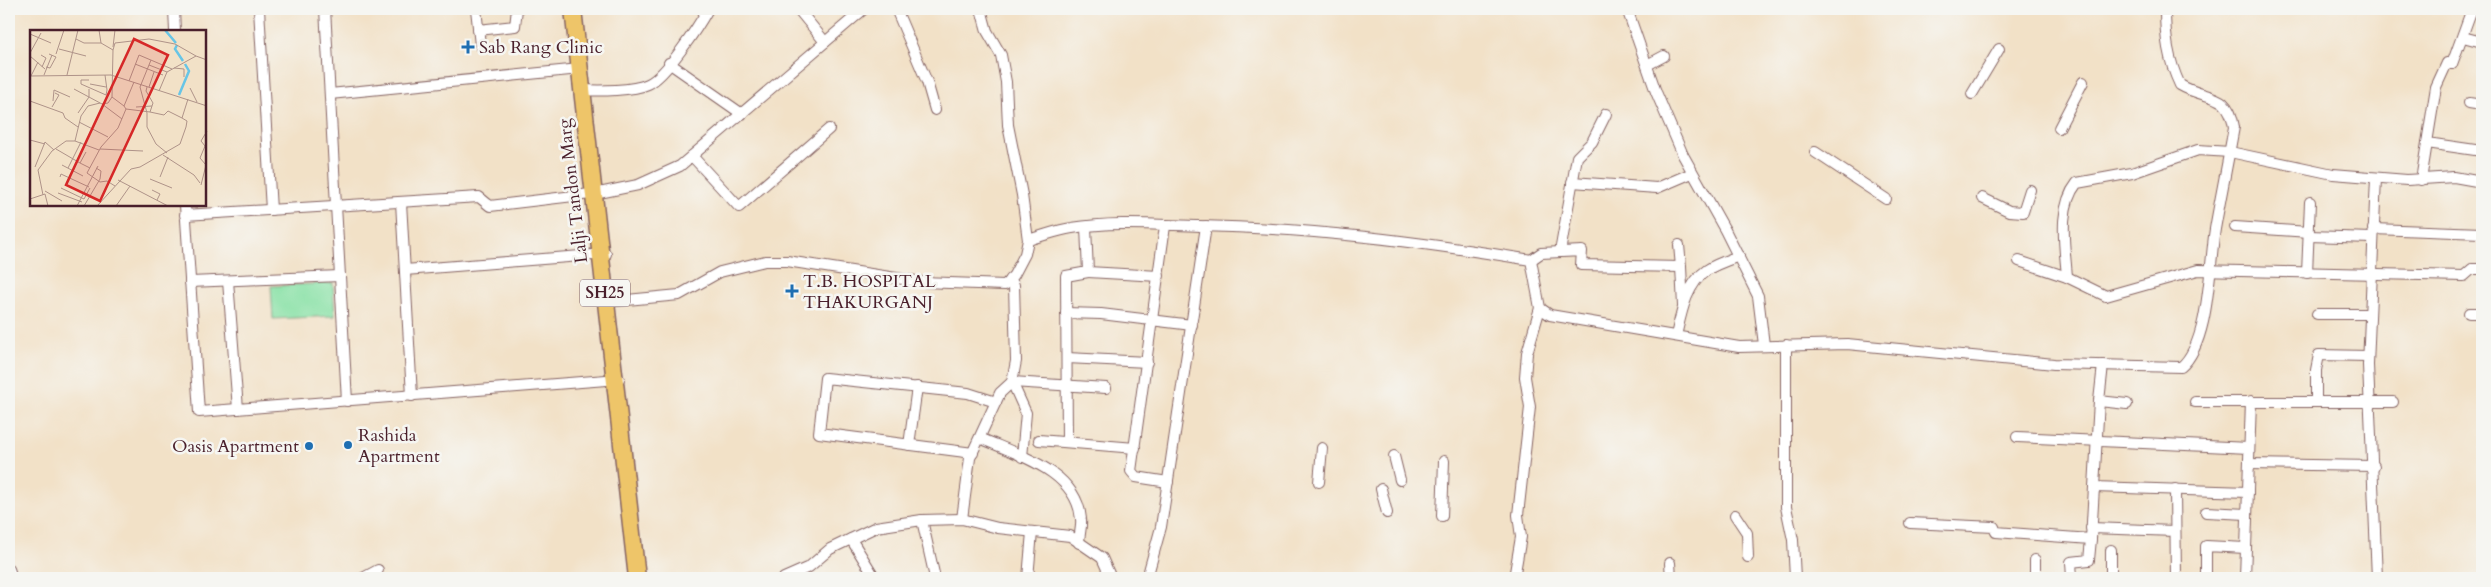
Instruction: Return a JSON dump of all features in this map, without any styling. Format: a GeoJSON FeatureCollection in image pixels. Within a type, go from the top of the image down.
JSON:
{"type":"FeatureCollection","features":[{"type":"Feature","properties":{"kind":"main road","name":"Lalji Tandon Marg"},"geometry":{"type":"LineString","coordinates":[[573,9],[580,69],[585,90]]}},
{"type":"Feature","properties":{"kind":"main road","name":"Lalji Tandon Marg"},"geometry":{"type":"LineString","coordinates":[[578,9],[596,193],[630,490],[637,578]]}},
{"type":"Feature","properties":{"kind":"main road","name":"Lalji Tandon Marg"},"geometry":{"type":"LineString","coordinates":[[630,490],[643,578]]}},
{"type":"Feature","properties":{"kind":"street"},"geometry":{"type":"LineString","coordinates":[[174,9],[175,30]]}},
{"type":"Feature","properties":{"kind":"street"},"geometry":{"type":"LineString","coordinates":[[259,9],[271,210]]}},
{"type":"Feature","properties":{"kind":"street"},"geometry":{"type":"LineString","coordinates":[[325,9],[347,401]]}},
{"type":"Feature","properties":{"kind":"street"},"geometry":{"type":"LineString","coordinates":[[476,9],[480,45]]}},
{"type":"Feature","properties":{"kind":"street"},"geometry":{"type":"LineString","coordinates":[[478,30],[516,26],[517,9]]}},
{"type":"Feature","properties":{"kind":"street"},"geometry":{"type":"LineString","coordinates":[[585,90],[639,88],[650,83],[670,63],[696,29],[708,9]]}},
{"type":"Feature","properties":{"kind":"street"},"geometry":{"type":"LineString","coordinates":[[798,9],[825,42]]}},
{"type":"Feature","properties":{"kind":"street"},"geometry":{"type":"LineString","coordinates":[[618,379],[199,412],[185,210],[271,210],[478,197],[490,206],[596,193],[638,185],[680,166],[864,9]]}},
{"type":"Feature","properties":{"kind":"street"},"geometry":{"type":"LineString","coordinates":[[896,9],[927,82],[935,110]]}},
{"type":"Feature","properties":{"kind":"street"},"geometry":{"type":"LineString","coordinates":[[609,302],[679,295],[720,272],[764,260],[786,261],[922,282],[1005,285],[1025,254],[1028,240],[1022,195],[1008,125],[1006,82],[1001,55],[987,31],[981,9]]}},
{"type":"Feature","properties":{"kind":"street"},"geometry":{"type":"LineString","coordinates":[[1627,9],[1647,65],[1692,173],[1758,296],[1764,346]]}},
{"type":"Feature","properties":{"kind":"street"},"geometry":{"type":"LineString","coordinates":[[1540,308],[1550,315],[1739,346],[1847,344],[2054,364],[2181,367],[2190,359],[2200,330],[2215,231],[2234,128],[2232,112],[2224,102],[2180,85],[2173,69],[2165,37],[2165,9]]}},
{"type":"Feature","properties":{"kind":"street"},"geometry":{"type":"LineString","coordinates":[[2421,180],[2436,87],[2447,63],[2452,64],[2472,9]]}},
{"type":"Feature","properties":{"kind":"street"},"geometry":{"type":"LineString","coordinates":[[2463,37],[2482,42]]}},
{"type":"Feature","properties":{"kind":"street"},"geometry":{"type":"LineString","coordinates":[[1972,94],[1999,49]]}},
{"type":"Feature","properties":{"kind":"street"},"geometry":{"type":"LineString","coordinates":[[1647,65],[1664,56]]}},
{"type":"Feature","properties":{"kind":"street"},"geometry":{"type":"LineString","coordinates":[[670,63],[742,114]]}},
{"type":"Feature","properties":{"kind":"street"},"geometry":{"type":"LineString","coordinates":[[330,94],[580,69]]}},
{"type":"Feature","properties":{"kind":"street"},"geometry":{"type":"LineString","coordinates":[[2059,128],[2083,82]]}},
{"type":"Feature","properties":{"kind":"street"},"geometry":{"type":"LineString","coordinates":[[2470,103],[2482,105]]}},
{"type":"Feature","properties":{"kind":"street"},"geometry":{"type":"LineString","coordinates":[[1560,252],[1577,157],[1592,142],[1606,114]]}},
{"type":"Feature","properties":{"kind":"street"},"geometry":{"type":"LineString","coordinates":[[692,156],[739,207],[829,129]]}},
{"type":"Feature","properties":{"kind":"street"},"geometry":{"type":"LineString","coordinates":[[2427,143],[2482,151]]}},
{"type":"Feature","properties":{"kind":"street"},"geometry":{"type":"LineString","coordinates":[[2067,277],[2064,224],[2069,193],[2077,183],[2132,173],[2198,150],[2230,152],[2333,174],[2421,180],[2454,178],[2482,182]]}},
{"type":"Feature","properties":{"kind":"street"},"geometry":{"type":"LineString","coordinates":[[1815,152],[1886,199]]}},
{"type":"Feature","properties":{"kind":"street"},"geometry":{"type":"LineString","coordinates":[[1572,182],[1657,188],[1692,173]]}},
{"type":"Feature","properties":{"kind":"street"},"geometry":{"type":"LineString","coordinates":[[2376,178],[2372,233],[2368,356],[2374,466],[2376,578]]}},
{"type":"Feature","properties":{"kind":"street"},"geometry":{"type":"LineString","coordinates":[[1982,198],[2009,211],[2023,212],[2030,190]]}},
{"type":"Feature","properties":{"kind":"street"},"geometry":{"type":"LineString","coordinates":[[402,202],[412,396]]}},
{"type":"Feature","properties":{"kind":"street"},"geometry":{"type":"LineString","coordinates":[[2307,273],[2310,202]]}},
{"type":"Feature","properties":{"kind":"street"},"geometry":{"type":"LineString","coordinates":[[1166,226],[1135,448],[1133,475],[1168,482]]}},
{"type":"Feature","properties":{"kind":"street"},"geometry":{"type":"LineString","coordinates":[[1147,578],[1161,527],[1206,226]]}},
{"type":"Feature","properties":{"kind":"street"},"geometry":{"type":"LineString","coordinates":[[1028,240],[1072,228],[1086,227],[1265,227],[1356,234],[1531,260],[1541,253],[1582,250],[1581,265],[1681,267]]}},
{"type":"Feature","properties":{"kind":"street"},"geometry":{"type":"LineString","coordinates":[[1086,227],[1088,272]]}},
{"type":"Feature","properties":{"kind":"street"},"geometry":{"type":"LineString","coordinates":[[2235,228],[2309,234],[2482,233]]}},
{"type":"Feature","properties":{"kind":"street"},"geometry":{"type":"LineString","coordinates":[[1679,245],[1683,306]]}},
{"type":"Feature","properties":{"kind":"street"},"geometry":{"type":"LineString","coordinates":[[405,270],[603,254]]}},
{"type":"Feature","properties":{"kind":"street"},"geometry":{"type":"LineString","coordinates":[[1676,336],[1683,306],[1692,287],[1706,270],[1738,256]]}},
{"type":"Feature","properties":{"kind":"street"},"geometry":{"type":"LineString","coordinates":[[1514,578],[1521,537],[1518,515],[1530,407],[1525,377],[1527,353],[1540,308],[1531,260]]}},
{"type":"Feature","properties":{"kind":"street"},"geometry":{"type":"LineString","coordinates":[[2019,261],[2067,277],[2106,296],[2198,270],[2464,276],[2472,269],[2482,269]]}},
{"type":"Feature","properties":{"kind":"street"},"geometry":{"type":"LineString","coordinates":[[1067,442],[1066,276],[1088,272],[1158,276]]}},
{"type":"Feature","properties":{"kind":"street"},"geometry":{"type":"LineString","coordinates":[[190,282],[340,276]]}},
{"type":"Feature","properties":{"kind":"street"},"geometry":{"type":"LineString","coordinates":[[228,280],[238,409]]}},
{"type":"Feature","properties":{"kind":"street"},"geometry":{"type":"LineString","coordinates":[[1010,280],[1014,285],[1016,361],[1012,382],[1026,413],[1022,457]]}},
{"type":"Feature","properties":{"kind":"street"},"geometry":{"type":"LineString","coordinates":[[1066,313],[1101,314],[1192,325]]}},
{"type":"Feature","properties":{"kind":"street"},"geometry":{"type":"LineString","coordinates":[[2469,313],[2482,313]]}},
{"type":"Feature","properties":{"kind":"street"},"geometry":{"type":"LineString","coordinates":[[2317,314],[2370,314]]}},
{"type":"Feature","properties":{"kind":"street"},"geometry":{"type":"LineString","coordinates":[[1536,321],[1550,315]]}},
{"type":"Feature","properties":{"kind":"street"},"geometry":{"type":"LineString","coordinates":[[1786,345],[1786,506],[1793,540],[1795,578]]}},
{"type":"Feature","properties":{"kind":"street"},"geometry":{"type":"LineString","coordinates":[[2316,402],[2316,370],[2319,355],[2368,356]]}},
{"type":"Feature","properties":{"kind":"street"},"geometry":{"type":"LineString","coordinates":[[1067,358],[1147,362]]}},
{"type":"Feature","properties":{"kind":"street"},"geometry":{"type":"LineString","coordinates":[[2072,578],[2071,562],[2089,560],[2103,365]]}},
{"type":"Feature","properties":{"kind":"street"},"geometry":{"type":"LineString","coordinates":[[973,453],[820,433],[825,378],[968,393],[996,402]]}},
{"type":"Feature","properties":{"kind":"street"},"geometry":{"type":"LineString","coordinates":[[962,519],[973,453],[1000,392],[1012,382],[1106,388]]}},
{"type":"Feature","properties":{"kind":"street"},"geometry":{"type":"LineString","coordinates":[[909,445],[917,387]]}},
{"type":"Feature","properties":{"kind":"street"},"geometry":{"type":"LineString","coordinates":[[2099,400],[2127,404]]}},
{"type":"Feature","properties":{"kind":"street"},"geometry":{"type":"LineString","coordinates":[[2244,578],[2251,401]]}},
{"type":"Feature","properties":{"kind":"street"},"geometry":{"type":"LineString","coordinates":[[2195,402],[2251,401],[2370,404],[2394,402]]}},
{"type":"Feature","properties":{"kind":"street"},"geometry":{"type":"LineString","coordinates":[[2017,437],[2249,448]]}},
{"type":"Feature","properties":{"kind":"street"},"geometry":{"type":"LineString","coordinates":[[980,438],[1022,457],[1063,479],[1075,497],[1082,520],[1079,543]]}},
{"type":"Feature","properties":{"kind":"street"},"geometry":{"type":"LineString","coordinates":[[1039,440],[1135,448]]}},
{"type":"Feature","properties":{"kind":"street"},"geometry":{"type":"LineString","coordinates":[[1319,482],[1322,448]]}},
{"type":"Feature","properties":{"kind":"street"},"geometry":{"type":"LineString","coordinates":[[1394,456],[1400,480]]}},
{"type":"Feature","properties":{"kind":"street"},"geometry":{"type":"LineString","coordinates":[[1442,516],[1444,461]]}},
{"type":"Feature","properties":{"kind":"street"},"geometry":{"type":"LineString","coordinates":[[2248,464],[2374,466]]}},
{"type":"Feature","properties":{"kind":"street"},"geometry":{"type":"LineString","coordinates":[[2094,487],[2248,492]]}},
{"type":"Feature","properties":{"kind":"street"},"geometry":{"type":"LineString","coordinates":[[1381,489],[1387,513]]}},
{"type":"Feature","properties":{"kind":"street"},"geometry":{"type":"LineString","coordinates":[[2174,489],[2176,578]]}},
{"type":"Feature","properties":{"kind":"street"},"geometry":{"type":"LineString","coordinates":[[2206,512],[2247,514]]}},
{"type":"Feature","properties":{"kind":"street"},"geometry":{"type":"LineString","coordinates":[[1735,514],[1747,533],[1748,557]]}},
{"type":"Feature","properties":{"kind":"street"},"geometry":{"type":"LineString","coordinates":[[784,578],[809,567],[830,549],[876,527],[922,520],[962,519],[998,528],[1070,536],[1102,558],[1111,578]]}},
{"type":"Feature","properties":{"kind":"street"},"geometry":{"type":"LineString","coordinates":[[922,520],[935,578]]}},
{"type":"Feature","properties":{"kind":"street"},"geometry":{"type":"LineString","coordinates":[[1910,524],[1994,527],[1996,532],[2091,539]]}},
{"type":"Feature","properties":{"kind":"street"},"geometry":{"type":"LineString","coordinates":[[2091,528],[2175,531]]}},
{"type":"Feature","properties":{"kind":"street"},"geometry":{"type":"LineString","coordinates":[[1028,578],[1032,532]]}},
{"type":"Feature","properties":{"kind":"street"},"geometry":{"type":"LineString","coordinates":[[852,539],[875,578]]}},
{"type":"Feature","properties":{"kind":"street"},"geometry":{"type":"LineString","coordinates":[[2206,578],[2206,546],[2246,548]]}},
{"type":"Feature","properties":{"kind":"street"},"geometry":{"type":"LineString","coordinates":[[2111,550],[2111,578]]}},
{"type":"Feature","properties":{"kind":"street"},"geometry":{"type":"LineString","coordinates":[[2035,560],[2035,578]]}},
{"type":"Feature","properties":{"kind":"street"},"geometry":{"type":"LineString","coordinates":[[1670,563],[1671,578]]}},
{"type":"Feature","properties":{"kind":"street"},"geometry":{"type":"LineString","coordinates":[[9,569],[12,578]]}},
{"type":"Feature","properties":{"kind":"street"},"geometry":{"type":"LineString","coordinates":[[363,578],[378,570]]}},
{"type":"Feature","properties":{"kind":"green space"},"geometry":{"type":"Polygon","coordinates":[[[333,283],[335,316],[273,319],[271,286],[333,283]]]}},
{"type":"Feature","properties":{"kind":"place","name":"Sab Rang Clinic"},"geometry":{"type":"Point","coordinates":[468,47]}},
{"type":"Feature","properties":{"kind":"place","name":"T.B. HOSPITAL THAKURGANJ"},"geometry":{"type":"Point","coordinates":[792,291]}},
{"type":"Feature","properties":{"kind":"place","name":"Rashida Apartment"},"geometry":{"type":"Point","coordinates":[348,445]}},
{"type":"Feature","properties":{"kind":"place","name":"Oasis Apartment"},"geometry":{"type":"Point","coordinates":[309,446]}}]}
